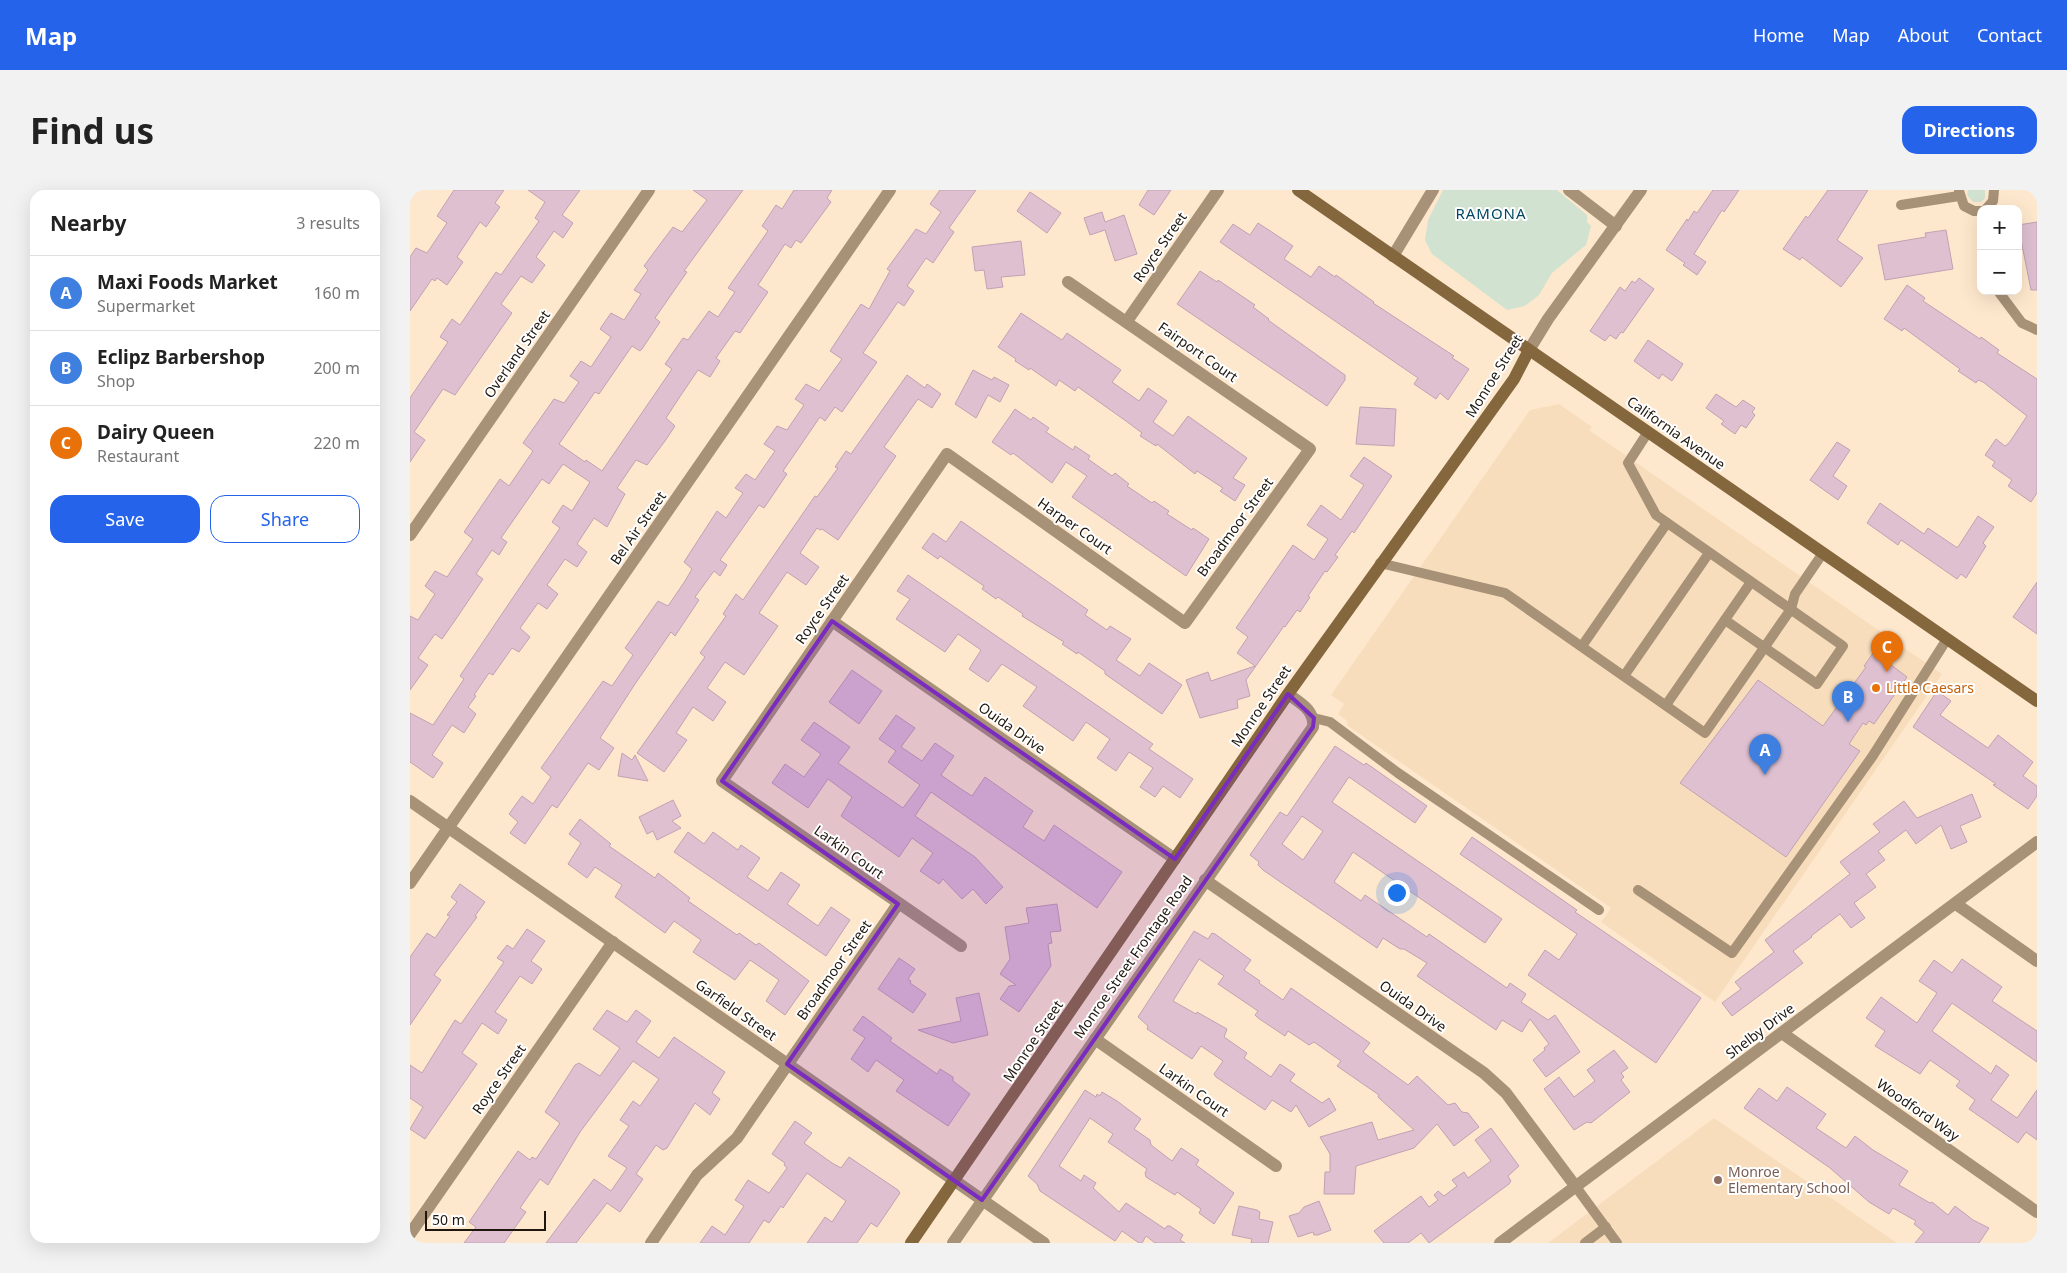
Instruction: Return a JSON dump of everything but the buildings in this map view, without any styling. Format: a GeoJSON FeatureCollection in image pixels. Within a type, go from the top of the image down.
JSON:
{"type":"FeatureCollection","features":[{"type":"Feature","properties":{"kind":"main road","name":"California Avenue"},"geometry":{"type":"LineString","coordinates":[[1298,190],[2037,701]]}},
{"type":"Feature","properties":{"kind":"main road","name":"Monroe Street"},"geometry":{"type":"LineString","coordinates":[[911,1243],[1288,694],[1380,563],[1442,481],[1514,379],[1529,350]]}},
{"type":"Feature","properties":{"kind":"street","name":"Overland Street"},"geometry":{"type":"LineString","coordinates":[[410,535],[649,190]]}},
{"type":"Feature","properties":{"kind":"street","name":"Bel Air Street"},"geometry":{"type":"LineString","coordinates":[[410,883],[890,190]]}},
{"type":"Feature","properties":{"kind":"street","name":"Royce Street"},"geometry":{"type":"LineString","coordinates":[[1127,321],[1218,190]]}},
{"type":"Feature","properties":{"kind":"street"},"geometry":{"type":"LineString","coordinates":[[1393,256],[1433,190]]}},
{"type":"Feature","properties":{"kind":"street"},"geometry":{"type":"LineString","coordinates":[[1569,190],[1616,226]]}},
{"type":"Feature","properties":{"kind":"street","name":"Monroe Street"},"geometry":{"type":"LineString","coordinates":[[1529,350],[1548,319],[1641,190]]}},
{"type":"Feature","properties":{"kind":"street","name":"Fairport Court"},"geometry":{"type":"LineString","coordinates":[[1068,282],[1310,449]]}},
{"type":"Feature","properties":{"kind":"street","name":"Broadmoor Street"},"geometry":{"type":"LineString","coordinates":[[1185,623],[1310,449]]}},
{"type":"Feature","properties":{"kind":"street","name":"Royce Street"},"geometry":{"type":"LineString","coordinates":[[722,781],[947,454]]}},
{"type":"Feature","properties":{"kind":"street","name":"Harper Court"},"geometry":{"type":"LineString","coordinates":[[947,454],[1185,623]]}},
{"type":"Feature","properties":{"kind":"street","name":"Ouida Drive"},"geometry":{"type":"LineString","coordinates":[[832,621],[1175,860]]}},
{"type":"Feature","properties":{"kind":"street"},"geometry":{"type":"LineString","coordinates":[[1288,694],[1312,712],[1314,718]]}},
{"type":"Feature","properties":{"kind":"street","name":"Monroe Street Frontage Road"},"geometry":{"type":"LineString","coordinates":[[953,1243],[1313,726],[1314,718]]}},
{"type":"Feature","properties":{"kind":"street","name":"Larkin Court"},"geometry":{"type":"LineString","coordinates":[[722,781],[961,946]]}},
{"type":"Feature","properties":{"kind":"street","name":"Garfield Street"},"geometry":{"type":"LineString","coordinates":[[410,802],[1044,1243]]}},
{"type":"Feature","properties":{"kind":"street","name":"Shelby Drive"},"geometry":{"type":"LineString","coordinates":[[1500,1243],[2037,842]]}},
{"type":"Feature","properties":{"kind":"street","name":"Ouida Drive"},"geometry":{"type":"LineString","coordinates":[[1204,880],[1484,1073],[1506,1093],[1576,1187]]}},
{"type":"Feature","properties":{"kind":"street","name":"Broadmoor Street"},"geometry":{"type":"LineString","coordinates":[[651,1243],[697,1175],[737,1138],[898,904]]}},
{"type":"Feature","properties":{"kind":"street"},"geometry":{"type":"LineString","coordinates":[[1956,904],[2037,960]]}},
{"type":"Feature","properties":{"kind":"street","name":"Royce Street"},"geometry":{"type":"LineString","coordinates":[[410,1234],[613,942]]}},
{"type":"Feature","properties":{"kind":"street","name":"Woodford Way"},"geometry":{"type":"LineString","coordinates":[[1782,1033],[2037,1212]]}},
{"type":"Feature","properties":{"kind":"street","name":"Larkin Court"},"geometry":{"type":"LineString","coordinates":[[1095,1039],[1276,1166]]}},
{"type":"Feature","properties":{"kind":"lane"},"geometry":{"type":"LineString","coordinates":[[1989,205],[1993,201],[1994,190]]}},
{"type":"Feature","properties":{"kind":"lane"},"geometry":{"type":"LineString","coordinates":[[1901,206],[1959,193],[1969,209],[1977,211]]}},
{"type":"Feature","properties":{"kind":"lane"},"geometry":{"type":"LineString","coordinates":[[2001,295],[2022,323],[2037,330]]}},
{"type":"Feature","properties":{"kind":"lane"},"geometry":{"type":"LineString","coordinates":[[1648,432],[1628,463],[1656,515],[1843,646],[1817,684],[1725,620]]}},
{"type":"Feature","properties":{"kind":"lane"},"geometry":{"type":"LineString","coordinates":[[1582,646],[1667,523]]}},
{"type":"Feature","properties":{"kind":"lane"},"geometry":{"type":"LineString","coordinates":[[1624,676],[1709,553]]}},
{"type":"Feature","properties":{"kind":"lane"},"geometry":{"type":"LineString","coordinates":[[1380,563],[1505,593],[1705,733],[1790,609],[1795,594],[1823,553]]}},
{"type":"Feature","properties":{"kind":"lane"},"geometry":{"type":"LineString","coordinates":[[1666,705],[1751,582]]}},
{"type":"Feature","properties":{"kind":"lane"},"geometry":{"type":"LineString","coordinates":[[1638,890],[1732,953],[1872,757],[1947,639]]}},
{"type":"Feature","properties":{"kind":"lane"},"geometry":{"type":"LineString","coordinates":[[1314,718],[1330,722],[1398,773],[1599,910]]}},
{"type":"Feature","properties":{"kind":"lane"},"geometry":{"type":"LineString","coordinates":[[1576,1187],[1618,1243]]}},
{"type":"Feature","properties":{"kind":"lane"},"geometry":{"type":"LineString","coordinates":[[1585,1243],[1606,1227]]}},
{"type":"Feature","properties":{"kind":"highlighted area"},"geometry":{"type":"Polygon","coordinates":[[[832,621],[1175,859],[1288,694],[1314,718],[1313,727],[982,1200],[787,1064],[898,904],[722,781],[832,621]]]}},
{"type":"Feature","properties":{"kind":"shaded area"},"geometry":{"type":"Polygon","coordinates":[[[1559,404],[1592,427],[1589,430],[1942,674],[1715,1002],[1601,922],[1611,908],[1348,726],[1346,720],[1338,714],[1344,704],[1331,695],[1530,410],[1559,404]]]}},
{"type":"Feature","properties":{"kind":"shaded area","name":"Monroe Elementary School"},"geometry":{"type":"Polygon","coordinates":[[[1714,1118],[1897,1243],[1548,1243],[1714,1118]]]}},
{"type":"Feature","properties":{"kind":"green space"},"geometry":{"type":"Polygon","coordinates":[[[1443,190],[1557,190],[1587,215],[1587,222],[1591,226],[1586,245],[1552,273],[1539,295],[1525,306],[1507,310],[1432,254],[1425,240],[1428,220],[1443,190]]]}},
{"type":"Feature","properties":{"kind":"green space"},"geometry":{"type":"Polygon","coordinates":[[[1968,190],[1985,190],[1985,198],[1981,202],[1973,202],[1967,195],[1968,190]]]}},
{"type":"Feature","properties":{"kind":"place","name":"Dairy Queen"},"geometry":{"type":"Point","coordinates":[1887,672]}},
{"type":"Feature","properties":{"kind":"place","name":"Little Caesars"},"geometry":{"type":"Point","coordinates":[1876,688]}},
{"type":"Feature","properties":{"kind":"place","name":"Eclipz Barbershop"},"geometry":{"type":"Point","coordinates":[1848,722]}},
{"type":"Feature","properties":{"kind":"place","name":"Maxi Foods Market"},"geometry":{"type":"Point","coordinates":[1765,775]}},
{"type":"Feature","properties":{"kind":"place","name":"Monroe Elementary School"},"geometry":{"type":"Point","coordinates":[1718,1180]}},
{"type":"Feature","properties":{"kind":"district","name":"RAMONA"},"geometry":{"type":"Point","coordinates":[1491,214]}}]}
